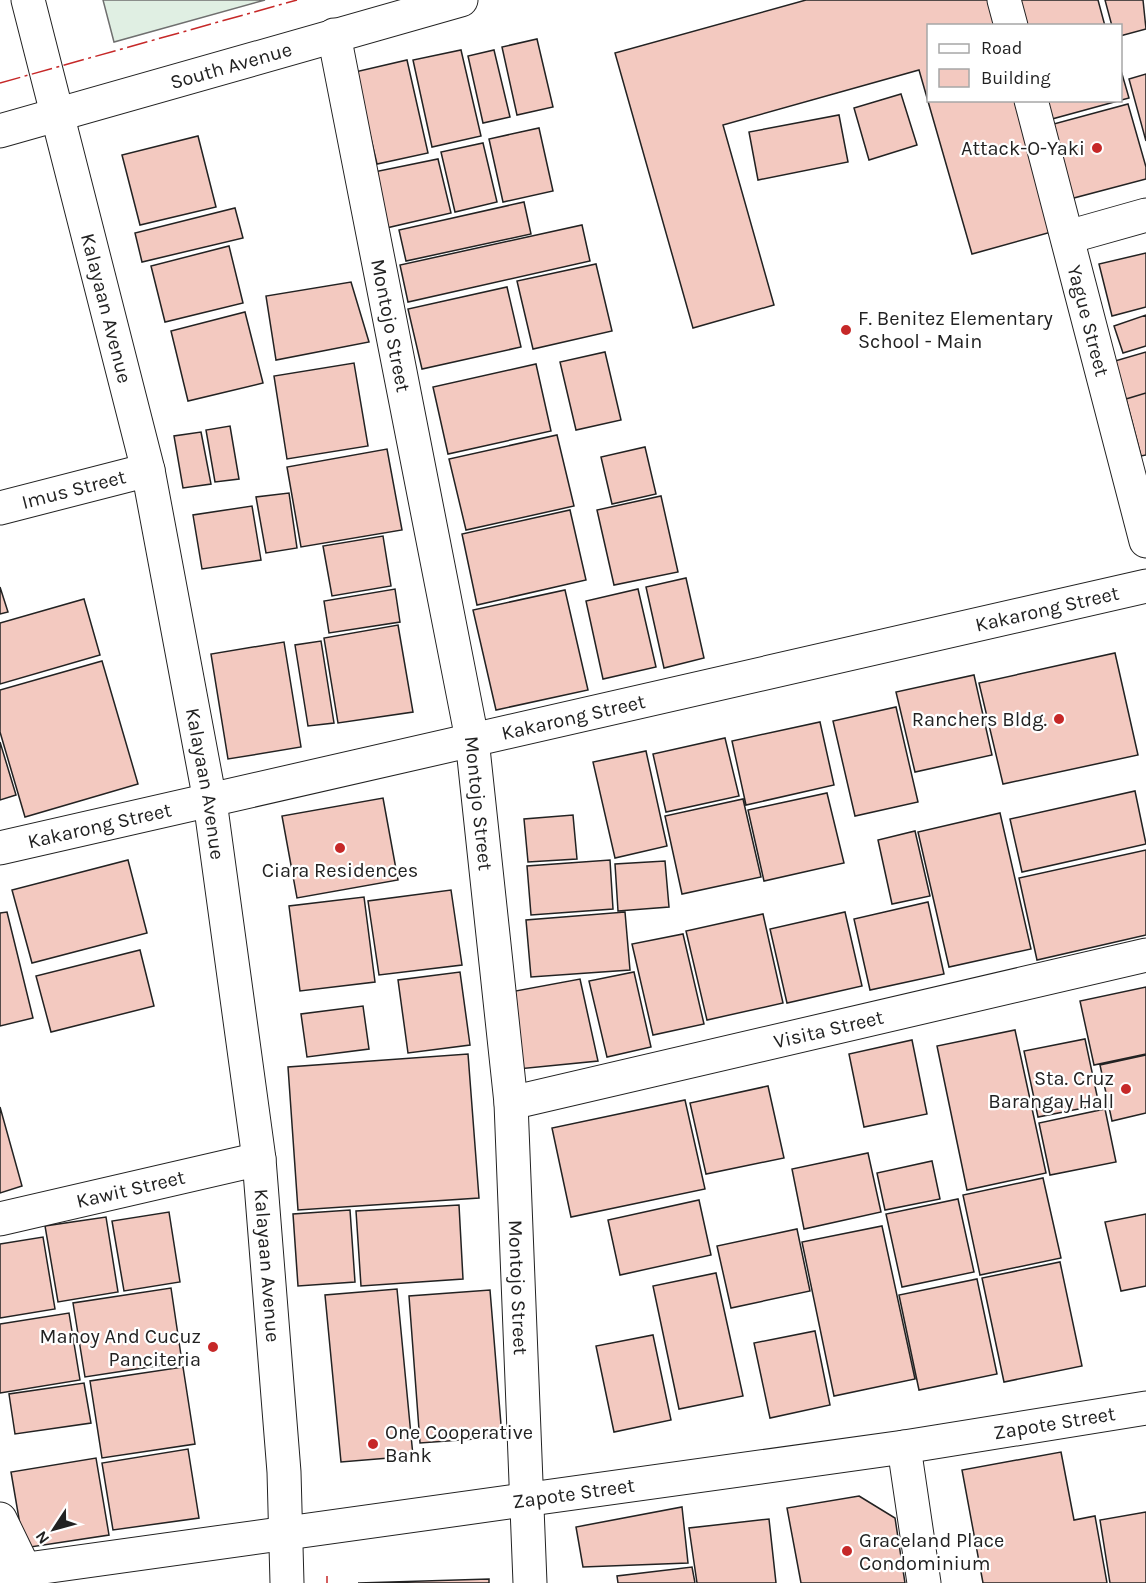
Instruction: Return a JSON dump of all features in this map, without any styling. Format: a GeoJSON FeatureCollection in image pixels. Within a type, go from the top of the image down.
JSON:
{"type":"FeatureCollection","features":[{"type":"Feature","properties":{"kind":"street","name":"Kalayaan Avenue"},"geometry":{"type":"LineString","coordinates":[[28,0],[148,470],[210,801],[259,1159],[284,1472],[287,1583]]}},
{"type":"Feature","properties":{"kind":"street","name":"South Avenue"},"geometry":{"type":"LineString","coordinates":[[0,131],[460,0]]}},
{"type":"Feature","properties":{"kind":"street"},"geometry":{"type":"LineString","coordinates":[[1004,0],[1010,24]]}},
{"type":"Feature","properties":{"kind":"street","name":"Montojo Street"},"geometry":{"type":"LineString","coordinates":[[334,35],[472,739],[511,1103],[530,1583]]}},
{"type":"Feature","properties":{"kind":"street","name":"Yague Street"},"geometry":{"type":"LineString","coordinates":[[1032,102],[1146,541]]}},
{"type":"Feature","properties":{"kind":"street"},"geometry":{"type":"LineString","coordinates":[[1068,237],[1146,215]]}},
{"type":"Feature","properties":{"kind":"street","name":"Imus Street"},"geometry":{"type":"LineString","coordinates":[[0,508],[148,470]]}},
{"type":"Feature","properties":{"kind":"street","name":"Kakarong Street"},"geometry":{"type":"LineString","coordinates":[[0,848],[1146,586]]}},
{"type":"Feature","properties":{"kind":"street","name":"Visita Street"},"geometry":{"type":"LineString","coordinates":[[511,1103],[1146,955]]}},
{"type":"Feature","properties":{"kind":"street","name":"Kawit Street"},"geometry":{"type":"LineString","coordinates":[[0,1219],[259,1159]]}},
{"type":"Feature","properties":{"kind":"street","name":"Zapote Street"},"geometry":{"type":"LineString","coordinates":[[19,1575],[285,1532],[904,1447],[1146,1408]]}},
{"type":"Feature","properties":{"kind":"street"},"geometry":{"type":"LineString","coordinates":[[904,1447],[924,1583]]}},
{"type":"Feature","properties":{"kind":"street"},"geometry":{"type":"LineString","coordinates":[[0,1519],[19,1575]]}},
{"type":"Feature","properties":{"kind":"green space"},"geometry":{"type":"Polygon","coordinates":[[[103,0],[265,0],[114,42],[103,0]]]}},
{"type":"Feature","properties":{"kind":"building"},"geometry":{"type":"Polygon","coordinates":[[[806,0],[990,0],[996,24],[927,24],[927,98],[919,70],[723,125],[774,305],[693,328],[615,53],[806,0]]]}},
{"type":"Feature","properties":{"kind":"building"},"geometry":{"type":"Polygon","coordinates":[[[1018,0],[1098,0],[1104,24],[1024,24],[1018,0]]]}},
{"type":"Feature","properties":{"kind":"building"},"geometry":{"type":"Polygon","coordinates":[[[1105,0],[1143,0],[1146,29],[1122,35],[1122,24],[1111,24],[1105,0]]]}},
{"type":"Feature","properties":{"kind":"building"},"geometry":{"type":"Polygon","coordinates":[[[537,39],[553,107],[517,115],[502,47],[537,39]]]}},
{"type":"Feature","properties":{"kind":"building"},"geometry":{"type":"Polygon","coordinates":[[[461,50],[481,136],[432,147],[413,60],[461,50]]]}},
{"type":"Feature","properties":{"kind":"building"},"geometry":{"type":"Polygon","coordinates":[[[494,50],[510,117],[483,123],[468,56],[494,50]]]}},
{"type":"Feature","properties":{"kind":"building"},"geometry":{"type":"Polygon","coordinates":[[[407,60],[428,153],[377,164],[355,72],[407,60]]]}},
{"type":"Feature","properties":{"kind":"building"},"geometry":{"type":"Polygon","coordinates":[[[1122,74],[1129,98],[1122,100],[1122,74]]]}},
{"type":"Feature","properties":{"kind":"building"},"geometry":{"type":"Polygon","coordinates":[[[1146,74],[1146,141],[1129,79],[1146,74]]]}},
{"type":"Feature","properties":{"kind":"building"},"geometry":{"type":"Polygon","coordinates":[[[901,94],[917,145],[869,160],[854,108],[901,94]]]}},
{"type":"Feature","properties":{"kind":"building"},"geometry":{"type":"Polygon","coordinates":[[[928,102],[1019,102],[1055,231],[972,254],[928,102]]]}},
{"type":"Feature","properties":{"kind":"building"},"geometry":{"type":"Polygon","coordinates":[[[1048,102],[1114,102],[1052,119],[1048,102]]]}},
{"type":"Feature","properties":{"kind":"building"},"geometry":{"type":"Polygon","coordinates":[[[1128,104],[1146,167],[1146,179],[1070,199],[1050,125],[1128,104]]]}},
{"type":"Feature","properties":{"kind":"building"},"geometry":{"type":"Polygon","coordinates":[[[839,115],[848,162],[758,180],[749,132],[839,115]]]}},
{"type":"Feature","properties":{"kind":"building"},"geometry":{"type":"Polygon","coordinates":[[[539,128],[553,191],[503,202],[489,139],[539,128]]]}},
{"type":"Feature","properties":{"kind":"building"},"geometry":{"type":"Polygon","coordinates":[[[198,136],[216,207],[140,225],[122,155],[198,136]]]}},
{"type":"Feature","properties":{"kind":"building"},"geometry":{"type":"Polygon","coordinates":[[[483,143],[497,202],[455,212],[441,152],[483,143]]]}},
{"type":"Feature","properties":{"kind":"building"},"geometry":{"type":"Polygon","coordinates":[[[438,159],[451,213],[382,229],[369,173],[438,159]]]}},
{"type":"Feature","properties":{"kind":"building"},"geometry":{"type":"Polygon","coordinates":[[[524,202],[531,234],[406,261],[399,230],[524,202]]]}},
{"type":"Feature","properties":{"kind":"building"},"geometry":{"type":"Polygon","coordinates":[[[235,208],[243,238],[142,262],[135,233],[235,208]]]}},
{"type":"Feature","properties":{"kind":"building"},"geometry":{"type":"Polygon","coordinates":[[[582,225],[590,261],[408,302],[400,265],[582,225]]]}},
{"type":"Feature","properties":{"kind":"building"},"geometry":{"type":"Polygon","coordinates":[[[229,246],[243,303],[165,322],[151,266],[229,246]]]}},
{"type":"Feature","properties":{"kind":"building"},"geometry":{"type":"Polygon","coordinates":[[[1146,253],[1146,307],[1112,316],[1099,264],[1146,253]]]}},
{"type":"Feature","properties":{"kind":"building"},"geometry":{"type":"Polygon","coordinates":[[[596,264],[612,331],[533,349],[517,281],[596,264]]]}},
{"type":"Feature","properties":{"kind":"building"},"geometry":{"type":"Polygon","coordinates":[[[351,282],[369,342],[276,360],[266,296],[351,282]]]}},
{"type":"Feature","properties":{"kind":"building"},"geometry":{"type":"Polygon","coordinates":[[[507,287],[521,347],[422,369],[408,309],[507,287]]]}},
{"type":"Feature","properties":{"kind":"building"},"geometry":{"type":"Polygon","coordinates":[[[245,312],[263,383],[188,401],[171,331],[245,312]]]}},
{"type":"Feature","properties":{"kind":"building"},"geometry":{"type":"Polygon","coordinates":[[[1146,315],[1146,346],[1123,353],[1114,326],[1146,315]]]}},
{"type":"Feature","properties":{"kind":"building"},"geometry":{"type":"Polygon","coordinates":[[[605,352],[621,420],[576,430],[560,362],[605,352]]]}},
{"type":"Feature","properties":{"kind":"building"},"geometry":{"type":"Polygon","coordinates":[[[1146,352],[1146,393],[1126,399],[1115,361],[1146,352]]]}},
{"type":"Feature","properties":{"kind":"building"},"geometry":{"type":"Polygon","coordinates":[[[354,363],[368,446],[287,459],[274,376],[354,363]]]}},
{"type":"Feature","properties":{"kind":"building"},"geometry":{"type":"Polygon","coordinates":[[[536,364],[551,431],[448,454],[433,387],[536,364]]]}},
{"type":"Feature","properties":{"kind":"building"},"geometry":{"type":"Polygon","coordinates":[[[1146,393],[1146,455],[1141,456],[1126,399],[1146,393]]]}},
{"type":"Feature","properties":{"kind":"building"},"geometry":{"type":"Polygon","coordinates":[[[230,426],[239,479],[215,482],[206,430],[230,426]]]}},
{"type":"Feature","properties":{"kind":"building"},"geometry":{"type":"Polygon","coordinates":[[[201,432],[211,484],[183,488],[174,436],[201,432]]]}},
{"type":"Feature","properties":{"kind":"building"},"geometry":{"type":"Polygon","coordinates":[[[557,435],[574,506],[466,530],[449,459],[557,435]]]}},
{"type":"Feature","properties":{"kind":"building"},"geometry":{"type":"Polygon","coordinates":[[[645,447],[656,494],[612,504],[601,457],[645,447]]]}},
{"type":"Feature","properties":{"kind":"building"},"geometry":{"type":"Polygon","coordinates":[[[387,449],[402,530],[301,547],[287,467],[387,449]]]}},
{"type":"Feature","properties":{"kind":"building"},"geometry":{"type":"Polygon","coordinates":[[[289,493],[297,548],[266,553],[256,497],[289,493]]]}},
{"type":"Feature","properties":{"kind":"building"},"geometry":{"type":"Polygon","coordinates":[[[661,496],[678,572],[614,585],[597,510],[661,496]]]}},
{"type":"Feature","properties":{"kind":"building"},"geometry":{"type":"Polygon","coordinates":[[[252,506],[261,560],[202,569],[193,515],[252,506]]]}},
{"type":"Feature","properties":{"kind":"building"},"geometry":{"type":"Polygon","coordinates":[[[570,510],[586,580],[477,605],[462,534],[570,510]]]}},
{"type":"Feature","properties":{"kind":"building"},"geometry":{"type":"Polygon","coordinates":[[[383,536],[391,586],[332,596],[323,546],[383,536]]]}},
{"type":"Feature","properties":{"kind":"building"},"geometry":{"type":"Polygon","coordinates":[[[686,578],[704,658],[664,668],[646,587],[686,578]]]}},
{"type":"Feature","properties":{"kind":"building"},"geometry":{"type":"Polygon","coordinates":[[[0,587],[8,612],[0,614],[0,587]]]}},
{"type":"Feature","properties":{"kind":"building"},"geometry":{"type":"Polygon","coordinates":[[[395,589],[400,622],[329,633],[324,601],[395,589]]]}},
{"type":"Feature","properties":{"kind":"building"},"geometry":{"type":"Polygon","coordinates":[[[638,589],[656,667],[603,679],[586,601],[638,589]]]}},
{"type":"Feature","properties":{"kind":"building"},"geometry":{"type":"Polygon","coordinates":[[[565,590],[588,690],[496,710],[473,610],[565,590]]]}},
{"type":"Feature","properties":{"kind":"building"},"geometry":{"type":"Polygon","coordinates":[[[84,599],[100,655],[0,684],[0,623],[84,599]]]}},
{"type":"Feature","properties":{"kind":"building"},"geometry":{"type":"Polygon","coordinates":[[[398,625],[413,712],[338,723],[324,638],[398,625]]]}},
{"type":"Feature","properties":{"kind":"building"},"geometry":{"type":"Polygon","coordinates":[[[321,641],[334,723],[308,726],[295,645],[321,641]]]}},
{"type":"Feature","properties":{"kind":"building"},"geometry":{"type":"Polygon","coordinates":[[[284,642],[301,747],[228,759],[211,654],[284,642]]]}},
{"type":"Feature","properties":{"kind":"building","name":"Ranchers Bldg."},"geometry":{"type":"Polygon","coordinates":[[[1115,653],[1138,755],[1003,784],[979,683],[1115,653]]]}},
{"type":"Feature","properties":{"kind":"building"},"geometry":{"type":"Polygon","coordinates":[[[102,661],[138,784],[25,817],[0,732],[0,690],[102,661]]]}},
{"type":"Feature","properties":{"kind":"building"},"geometry":{"type":"Polygon","coordinates":[[[974,675],[992,755],[915,772],[896,692],[974,675]]]}},
{"type":"Feature","properties":{"kind":"building"},"geometry":{"type":"Polygon","coordinates":[[[896,707],[918,802],[855,816],[833,721],[896,707]]]}},
{"type":"Feature","properties":{"kind":"building"},"geometry":{"type":"Polygon","coordinates":[[[820,722],[834,785],[746,805],[732,741],[820,722]]]}},
{"type":"Feature","properties":{"kind":"building"},"geometry":{"type":"Polygon","coordinates":[[[725,738],[739,796],[666,812],[653,754],[725,738]]]}},
{"type":"Feature","properties":{"kind":"building"},"geometry":{"type":"Polygon","coordinates":[[[0,742],[16,795],[0,800],[0,742]]]}},
{"type":"Feature","properties":{"kind":"building"},"geometry":{"type":"Polygon","coordinates":[[[646,751],[667,846],[615,858],[593,762],[646,751]]]}},
{"type":"Feature","properties":{"kind":"building"},"geometry":{"type":"Polygon","coordinates":[[[1135,791],[1146,844],[1022,872],[1010,819],[1135,791]]]}},
{"type":"Feature","properties":{"kind":"building"},"geometry":{"type":"Polygon","coordinates":[[[827,793],[844,863],[764,881],[748,810],[827,793]]]}},
{"type":"Feature","properties":{"kind":"building","name":"Ciara Residences"},"geometry":{"type":"Polygon","coordinates":[[[383,798],[398,880],[297,898],[282,816],[383,798]]]}},
{"type":"Feature","properties":{"kind":"building"},"geometry":{"type":"Polygon","coordinates":[[[743,799],[761,877],[682,894],[665,816],[743,799]]]}},
{"type":"Feature","properties":{"kind":"building"},"geometry":{"type":"Polygon","coordinates":[[[1000,813],[1031,949],[949,967],[918,832],[1000,813]]]}},
{"type":"Feature","properties":{"kind":"building"},"geometry":{"type":"Polygon","coordinates":[[[573,815],[577,859],[528,862],[524,819],[573,815]]]}},
{"type":"Feature","properties":{"kind":"building"},"geometry":{"type":"Polygon","coordinates":[[[915,831],[930,896],[892,904],[878,840],[915,831]]]}},
{"type":"Feature","properties":{"kind":"building"},"geometry":{"type":"Polygon","coordinates":[[[1146,850],[1146,935],[1037,960],[1019,878],[1146,850]]]}},
{"type":"Feature","properties":{"kind":"building"},"geometry":{"type":"Polygon","coordinates":[[[128,860],[147,933],[32,963],[12,890],[128,860]]]}},
{"type":"Feature","properties":{"kind":"building"},"geometry":{"type":"Polygon","coordinates":[[[610,860],[613,909],[531,915],[527,866],[610,860]]]}},
{"type":"Feature","properties":{"kind":"building"},"geometry":{"type":"Polygon","coordinates":[[[665,861],[669,907],[618,911],[615,864],[665,861]]]}},
{"type":"Feature","properties":{"kind":"building"},"geometry":{"type":"Polygon","coordinates":[[[451,890],[462,965],[379,975],[368,901],[451,890]]]}},
{"type":"Feature","properties":{"kind":"building"},"geometry":{"type":"Polygon","coordinates":[[[364,897],[375,982],[300,991],[289,906],[364,897]]]}},
{"type":"Feature","properties":{"kind":"building"},"geometry":{"type":"Polygon","coordinates":[[[928,902],[944,974],[870,990],[854,919],[928,902]]]}},
{"type":"Feature","properties":{"kind":"building"},"geometry":{"type":"Polygon","coordinates":[[[7,912],[33,1018],[0,1026],[0,913],[7,912]]]}},
{"type":"Feature","properties":{"kind":"building"},"geometry":{"type":"Polygon","coordinates":[[[625,912],[630,970],[531,977],[526,920],[625,912]]]}},
{"type":"Feature","properties":{"kind":"building"},"geometry":{"type":"Polygon","coordinates":[[[845,912],[862,986],[787,1003],[770,929],[845,912]]]}},
{"type":"Feature","properties":{"kind":"building"},"geometry":{"type":"Polygon","coordinates":[[[763,914],[783,1003],[707,1020],[686,931],[763,914]]]}},
{"type":"Feature","properties":{"kind":"building"},"geometry":{"type":"Polygon","coordinates":[[[683,934],[704,1024],[653,1035],[632,944],[683,934]]]}},
{"type":"Feature","properties":{"kind":"building"},"geometry":{"type":"Polygon","coordinates":[[[140,950],[154,1006],[51,1032],[36,976],[140,950]]]}},
{"type":"Feature","properties":{"kind":"building"},"geometry":{"type":"Polygon","coordinates":[[[460,972],[470,1045],[408,1053],[398,980],[460,972]]]}},
{"type":"Feature","properties":{"kind":"building"},"geometry":{"type":"Polygon","coordinates":[[[634,972],[651,1047],[607,1057],[589,981],[634,972]]]}},
{"type":"Feature","properties":{"kind":"building"},"geometry":{"type":"Polygon","coordinates":[[[580,979],[598,1061],[518,1069],[510,992],[580,979]]]}},
{"type":"Feature","properties":{"kind":"building"},"geometry":{"type":"Polygon","coordinates":[[[1146,987],[1146,1054],[1094,1065],[1080,1001],[1146,987]]]}},
{"type":"Feature","properties":{"kind":"building"},"geometry":{"type":"Polygon","coordinates":[[[363,1006],[369,1049],[307,1057],[301,1014],[363,1006]]]}},
{"type":"Feature","properties":{"kind":"building"},"geometry":{"type":"Polygon","coordinates":[[[1015,1030],[1046,1173],[967,1190],[937,1046],[1015,1030]]]}},
{"type":"Feature","properties":{"kind":"building"},"geometry":{"type":"Polygon","coordinates":[[[1085,1039],[1099,1105],[1038,1117],[1024,1051],[1085,1039]]]}},
{"type":"Feature","properties":{"kind":"building"},"geometry":{"type":"Polygon","coordinates":[[[912,1040],[927,1114],[864,1127],[849,1054],[912,1040]]]}},
{"type":"Feature","properties":{"kind":"building"},"geometry":{"type":"Polygon","coordinates":[[[468,1054],[479,1198],[298,1210],[288,1067],[468,1054]]]}},
{"type":"Feature","properties":{"kind":"building","name":"Sta. Cruz Barangay Hall"},"geometry":{"type":"Polygon","coordinates":[[[1146,1055],[1146,1113],[1112,1121],[1100,1065],[1146,1055]]]}},
{"type":"Feature","properties":{"kind":"building"},"geometry":{"type":"Polygon","coordinates":[[[768,1086],[784,1158],[706,1174],[690,1103],[768,1086]]]}},
{"type":"Feature","properties":{"kind":"building"},"geometry":{"type":"Polygon","coordinates":[[[685,1100],[705,1189],[571,1217],[552,1128],[685,1100]]]}},
{"type":"Feature","properties":{"kind":"building"},"geometry":{"type":"Polygon","coordinates":[[[0,1107],[22,1186],[0,1193],[0,1107]]]}},
{"type":"Feature","properties":{"kind":"building"},"geometry":{"type":"Polygon","coordinates":[[[1105,1109],[1116,1162],[1050,1175],[1039,1123],[1105,1109]]]}},
{"type":"Feature","properties":{"kind":"building"},"geometry":{"type":"Polygon","coordinates":[[[868,1153],[881,1212],[804,1229],[792,1169],[868,1153]]]}},
{"type":"Feature","properties":{"kind":"building"},"geometry":{"type":"Polygon","coordinates":[[[932,1161],[940,1199],[885,1210],[877,1173],[932,1161]]]}},
{"type":"Feature","properties":{"kind":"building"},"geometry":{"type":"Polygon","coordinates":[[[1043,1178],[1061,1258],[980,1275],[963,1195],[1043,1178]]]}},
{"type":"Feature","properties":{"kind":"building"},"geometry":{"type":"Polygon","coordinates":[[[958,1199],[974,1272],[902,1287],[886,1214],[958,1199]]]}},
{"type":"Feature","properties":{"kind":"building"},"geometry":{"type":"Polygon","coordinates":[[[699,1200],[711,1255],[620,1275],[608,1220],[699,1200]]]}},
{"type":"Feature","properties":{"kind":"building"},"geometry":{"type":"Polygon","coordinates":[[[459,1205],[463,1279],[361,1286],[356,1211],[459,1205]]]}},
{"type":"Feature","properties":{"kind":"building"},"geometry":{"type":"Polygon","coordinates":[[[350,1210],[355,1282],[298,1286],[293,1214],[350,1210]]]}},
{"type":"Feature","properties":{"kind":"building"},"geometry":{"type":"Polygon","coordinates":[[[169,1212],[180,1282],[124,1291],[112,1221],[169,1212]]]}},
{"type":"Feature","properties":{"kind":"building"},"geometry":{"type":"Polygon","coordinates":[[[1146,1214],[1146,1286],[1121,1291],[1105,1222],[1146,1214]]]}},
{"type":"Feature","properties":{"kind":"building"},"geometry":{"type":"Polygon","coordinates":[[[106,1217],[118,1292],[58,1302],[45,1226],[106,1217]]]}},
{"type":"Feature","properties":{"kind":"building"},"geometry":{"type":"Polygon","coordinates":[[[882,1226],[915,1379],[834,1396],[802,1242],[882,1226]]]}},
{"type":"Feature","properties":{"kind":"building"},"geometry":{"type":"Polygon","coordinates":[[[797,1229],[810,1291],[731,1308],[717,1246],[797,1229]]]}},
{"type":"Feature","properties":{"kind":"building"},"geometry":{"type":"Polygon","coordinates":[[[43,1237],[55,1309],[0,1318],[0,1244],[43,1237]]]}},
{"type":"Feature","properties":{"kind":"building"},"geometry":{"type":"Polygon","coordinates":[[[1060,1262],[1082,1366],[1004,1382],[982,1278],[1060,1262]]]}},
{"type":"Feature","properties":{"kind":"building"},"geometry":{"type":"Polygon","coordinates":[[[716,1273],[743,1396],[679,1409],[653,1286],[716,1273]]]}},
{"type":"Feature","properties":{"kind":"building"},"geometry":{"type":"Polygon","coordinates":[[[977,1279],[997,1374],[919,1390],[899,1295],[977,1279]]]}},
{"type":"Feature","properties":{"kind":"building"},"geometry":{"type":"Polygon","coordinates":[[[171,1288],[182,1362],[85,1377],[73,1303],[171,1288]]]}},
{"type":"Feature","properties":{"kind":"building"},"geometry":{"type":"Polygon","coordinates":[[[397,1289],[413,1456],[341,1462],[325,1295],[397,1289]]]}},
{"type":"Feature","properties":{"kind":"building"},"geometry":{"type":"Polygon","coordinates":[[[490,1290],[502,1437],[420,1443],[409,1296],[490,1290]]]}},
{"type":"Feature","properties":{"kind":"building"},"geometry":{"type":"Polygon","coordinates":[[[69,1313],[80,1380],[0,1393],[0,1324],[69,1313]]]}},
{"type":"Feature","properties":{"kind":"building"},"geometry":{"type":"Polygon","coordinates":[[[815,1331],[830,1405],[770,1418],[754,1343],[815,1331]]]}},
{"type":"Feature","properties":{"kind":"building"},"geometry":{"type":"Polygon","coordinates":[[[653,1335],[671,1420],[614,1432],[596,1346],[653,1335]]]}},
{"type":"Feature","properties":{"kind":"building"},"geometry":{"type":"Polygon","coordinates":[[[183,1367],[195,1444],[102,1458],[90,1381],[183,1367]]]}},
{"type":"Feature","properties":{"kind":"building"},"geometry":{"type":"Polygon","coordinates":[[[84,1383],[91,1423],[15,1434],[9,1394],[84,1383]]]}},
{"type":"Feature","properties":{"kind":"building"},"geometry":{"type":"Polygon","coordinates":[[[188,1449],[199,1518],[113,1530],[102,1463],[188,1449]]]}},
{"type":"Feature","properties":{"kind":"building"},"geometry":{"type":"Polygon","coordinates":[[[1061,1452],[1074,1520],[1095,1516],[1107,1583],[983,1583],[962,1470],[1061,1452]]]}},
{"type":"Feature","properties":{"kind":"building"},"geometry":{"type":"Polygon","coordinates":[[[96,1458],[109,1535],[24,1548],[11,1472],[96,1458]]]}},
{"type":"Feature","properties":{"kind":"building","name":"Graceland Place Condominium"},"geometry":{"type":"Polygon","coordinates":[[[859,1496],[895,1518],[905,1583],[801,1583],[787,1508],[859,1496]]]}},
{"type":"Feature","properties":{"kind":"building"},"geometry":{"type":"Polygon","coordinates":[[[682,1507],[688,1563],[583,1567],[576,1527],[682,1507]]]}},
{"type":"Feature","properties":{"kind":"building"},"geometry":{"type":"Polygon","coordinates":[[[1146,1512],[1146,1583],[1110,1583],[1100,1520],[1146,1512]]]}},
{"type":"Feature","properties":{"kind":"building"},"geometry":{"type":"Polygon","coordinates":[[[769,1519],[776,1583],[697,1583],[689,1528],[769,1519]]]}},
{"type":"Feature","properties":{"kind":"building"},"geometry":{"type":"Polygon","coordinates":[[[692,1567],[695,1583],[618,1583],[617,1576],[692,1567]]]}},
{"type":"Feature","properties":{"kind":"building"},"geometry":{"type":"Polygon","coordinates":[[[489,1579],[489,1583],[358,1583],[489,1579]]]}},
{"type":"Feature","properties":{"kind":"power"},"geometry":{"type":"LineString","coordinates":[[0,83],[297,0]]}},
{"type":"Feature","properties":{"kind":"power"},"geometry":{"type":"LineString","coordinates":[[327,1576],[327,1583]]}},
{"type":"Feature","properties":{"kind":"place","name":"Attack-O-Yaki"},"geometry":{"type":"Point","coordinates":[1097,148]}},
{"type":"Feature","properties":{"kind":"place","name":"F. Benitez Elementary School - Main"},"geometry":{"type":"Point","coordinates":[846,330]}},
{"type":"Feature","properties":{"kind":"place","name":"Ranchers Bldg."},"geometry":{"type":"Point","coordinates":[1059,719]}},
{"type":"Feature","properties":{"kind":"place","name":"Ciara Residences"},"geometry":{"type":"Point","coordinates":[340,848]}},
{"type":"Feature","properties":{"kind":"place","name":"Sta. Cruz Barangay Hall"},"geometry":{"type":"Point","coordinates":[1126,1089]}},
{"type":"Feature","properties":{"kind":"place","name":"Manoy And Cucuz Panciteria"},"geometry":{"type":"Point","coordinates":[213,1347]}},
{"type":"Feature","properties":{"kind":"place","name":"One Cooperative Bank"},"geometry":{"type":"Point","coordinates":[373,1444]}},
{"type":"Feature","properties":{"kind":"place","name":"Graceland Place Condominium"},"geometry":{"type":"Point","coordinates":[847,1551]}}]}
